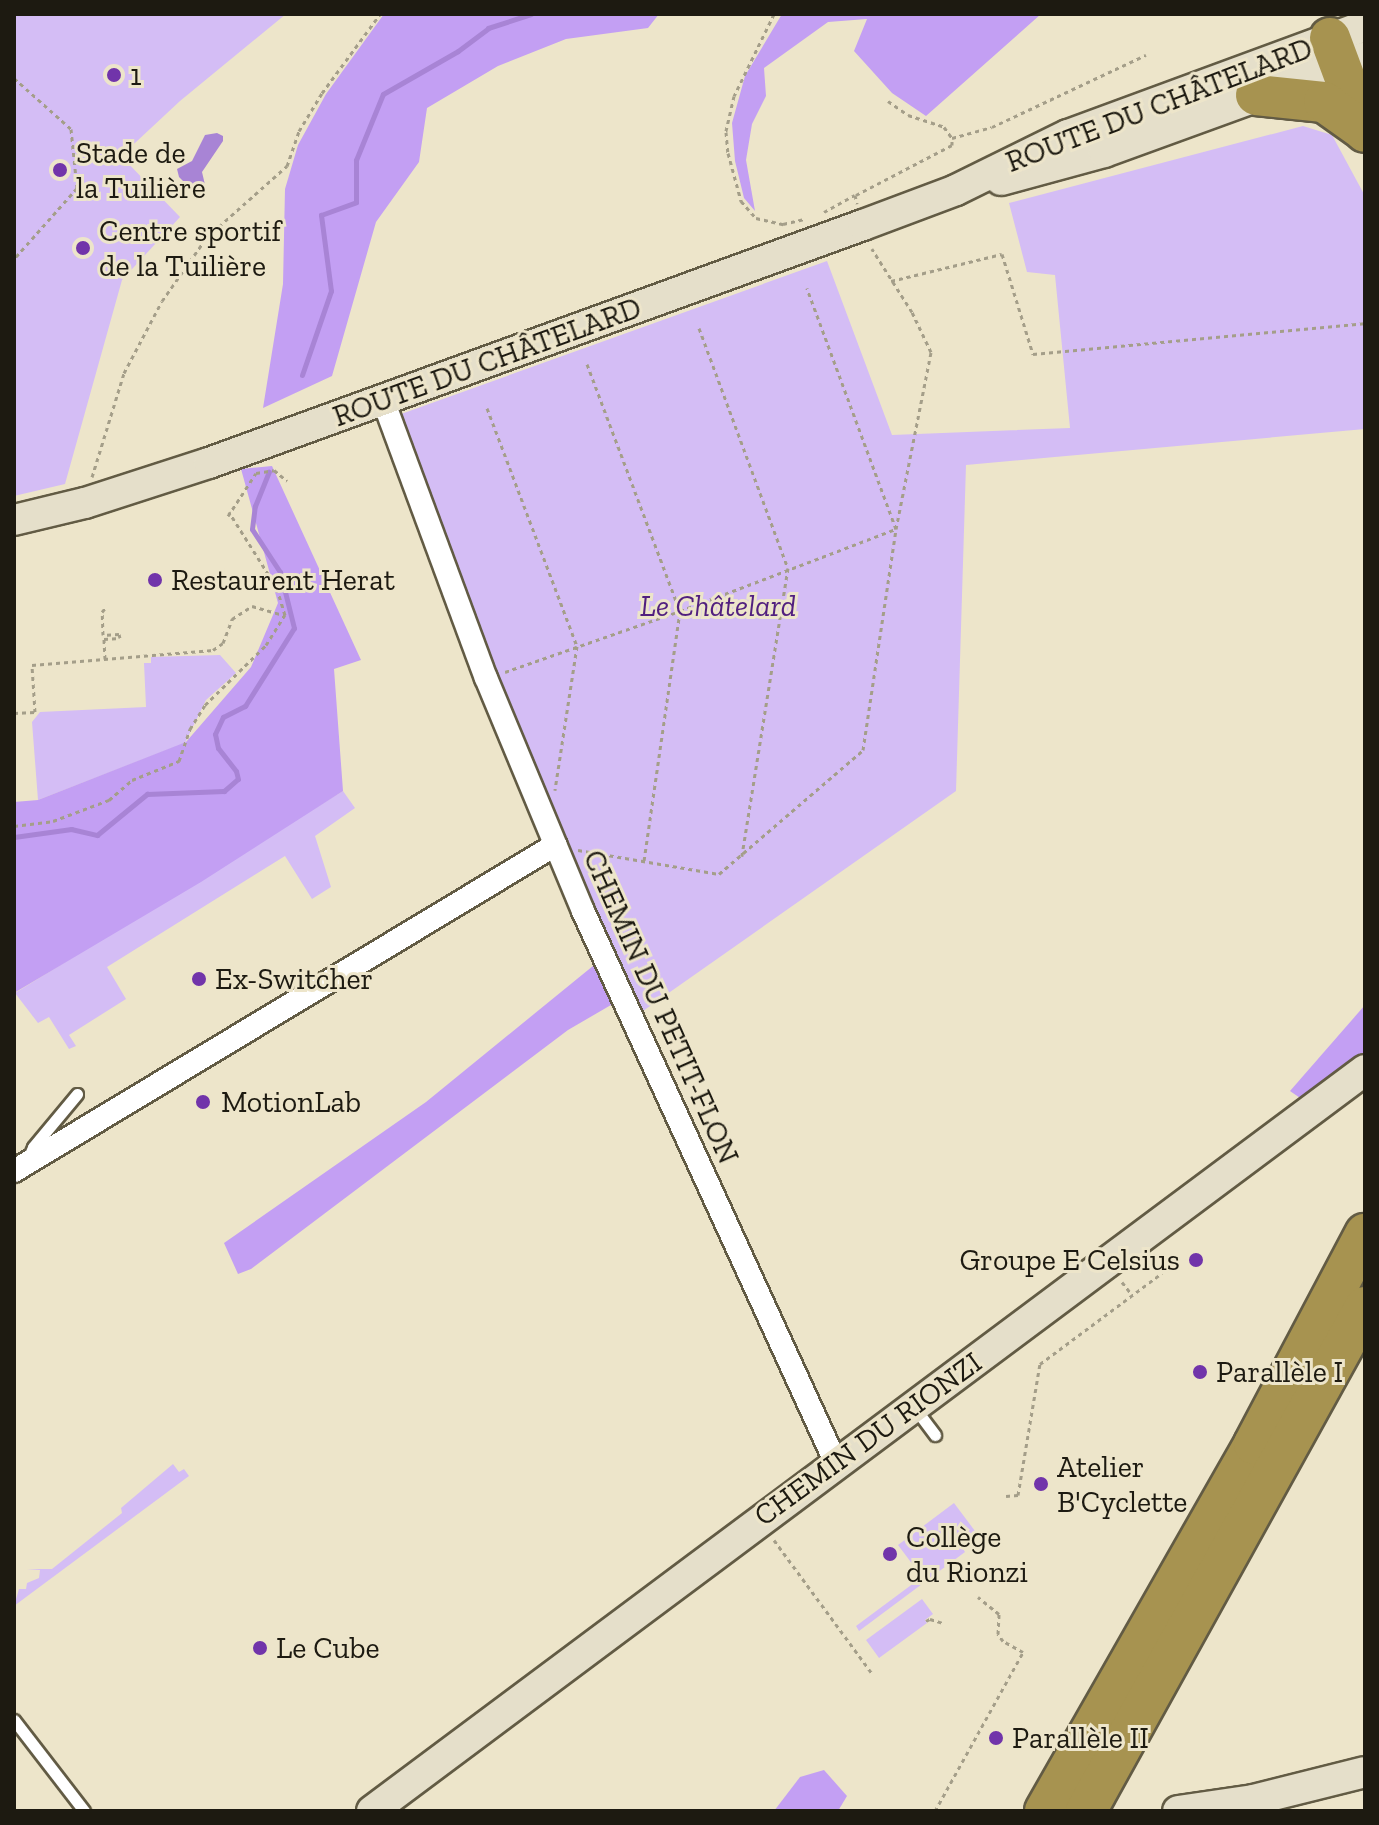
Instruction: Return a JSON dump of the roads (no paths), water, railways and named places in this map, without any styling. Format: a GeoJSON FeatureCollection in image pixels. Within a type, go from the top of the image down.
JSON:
{"type":"FeatureCollection","features":[{"type":"Feature","properties":{"kind":"highway"},"geometry":{"type":"LineString","coordinates":[[1353,51],[1365,132]]}},
{"type":"Feature","properties":{"kind":"highway"},"geometry":{"type":"LineString","coordinates":[[1256,95],[1324,102],[1365,132]]}},
{"type":"Feature","properties":{"kind":"highway"},"geometry":{"type":"LineString","coordinates":[[1045,1811],[1254,1444],[1365,1234]]}},
{"type":"Feature","properties":{"kind":"highway"},"geometry":{"type":"LineString","coordinates":[[1086,1811],[1365,1307]]}},
{"type":"Feature","properties":{"kind":"main road","name":"ROUTE DU CHÂTELARD"},"geometry":{"type":"LineString","coordinates":[[956,190],[1104,152],[1256,95],[1353,51]]}},
{"type":"Feature","properties":{"kind":"main road","name":"ROUTE DU CHÂTELARD"},"geometry":{"type":"LineString","coordinates":[[14,520],[85,503],[383,400],[863,225],[956,190],[1068,135],[1353,51]]}},
{"type":"Feature","properties":{"kind":"main road","name":"CHEMIN DU RIONZI"},"geometry":{"type":"LineString","coordinates":[[372,1811],[1365,1070]]}},
{"type":"Feature","properties":{"kind":"main road"},"geometry":{"type":"LineString","coordinates":[[1178,1811],[1266,1797],[1365,1772]]}},
{"type":"Feature","properties":{"kind":"street"},"geometry":{"type":"LineString","coordinates":[[383,400],[486,678],[564,848]]}},
{"type":"Feature","properties":{"kind":"street","name":"CHEMIN DU PETIT-FLON"},"geometry":{"type":"LineString","coordinates":[[20,1168],[564,848],[836,1463]]}},
{"type":"Feature","properties":{"kind":"lane"},"geometry":{"type":"LineString","coordinates":[[20,1168],[33,1147],[77,1094]]}},
{"type":"Feature","properties":{"kind":"lane"},"geometry":{"type":"LineString","coordinates":[[914,1406],[935,1435]]}},
{"type":"Feature","properties":{"kind":"lane"},"geometry":{"type":"LineString","coordinates":[[14,1720],[84,1811]]}},
{"type":"Feature","properties":{"kind":"waterway"},"geometry":{"type":"LineString","coordinates":[[302,375],[331,291],[321,215],[356,202],[356,160],[383,94],[458,51],[488,28],[531,14]]}},
{"type":"Feature","properties":{"kind":"waterway"},"geometry":{"type":"LineString","coordinates":[[14,837],[71,829],[97,835],[147,794],[224,791],[238,779],[236,771],[218,748],[215,734],[223,717],[245,706],[294,628],[280,572],[252,529],[255,506],[269,472]]}},
{"type":"Feature","properties":{"kind":"place","name":"1"},"geometry":{"type":"Point","coordinates":[114,75]}},
{"type":"Feature","properties":{"kind":"place","name":"Stade de la Tuilière"},"geometry":{"type":"Point","coordinates":[60,170]}},
{"type":"Feature","properties":{"kind":"place","name":"Centre sportif de la Tuilière"},"geometry":{"type":"Point","coordinates":[83,248]}},
{"type":"Feature","properties":{"kind":"place","name":"Restaurent Herat"},"geometry":{"type":"Point","coordinates":[155,580]}},
{"type":"Feature","properties":{"kind":"place","name":"Ex-Switcher"},"geometry":{"type":"Point","coordinates":[199,979]}},
{"type":"Feature","properties":{"kind":"place","name":"MotionLab"},"geometry":{"type":"Point","coordinates":[203,1102]}},
{"type":"Feature","properties":{"kind":"place","name":"Groupe E Celsius"},"geometry":{"type":"Point","coordinates":[1196,1260]}},
{"type":"Feature","properties":{"kind":"place","name":"Parallèle I"},"geometry":{"type":"Point","coordinates":[1200,1372]}},
{"type":"Feature","properties":{"kind":"place","name":"Atelier B'Cyclette"},"geometry":{"type":"Point","coordinates":[1041,1484]}},
{"type":"Feature","properties":{"kind":"place","name":"Collège du Rionzi"},"geometry":{"type":"Point","coordinates":[890,1554]}},
{"type":"Feature","properties":{"kind":"place","name":"Le Cube"},"geometry":{"type":"Point","coordinates":[260,1648]}},
{"type":"Feature","properties":{"kind":"place","name":"Parallèle II"},"geometry":{"type":"Point","coordinates":[996,1738]}},
{"type":"Feature","properties":{"kind":"park label","name":"Le Châtelard"},"geometry":{"type":"Point","coordinates":[718,606]}}]}
